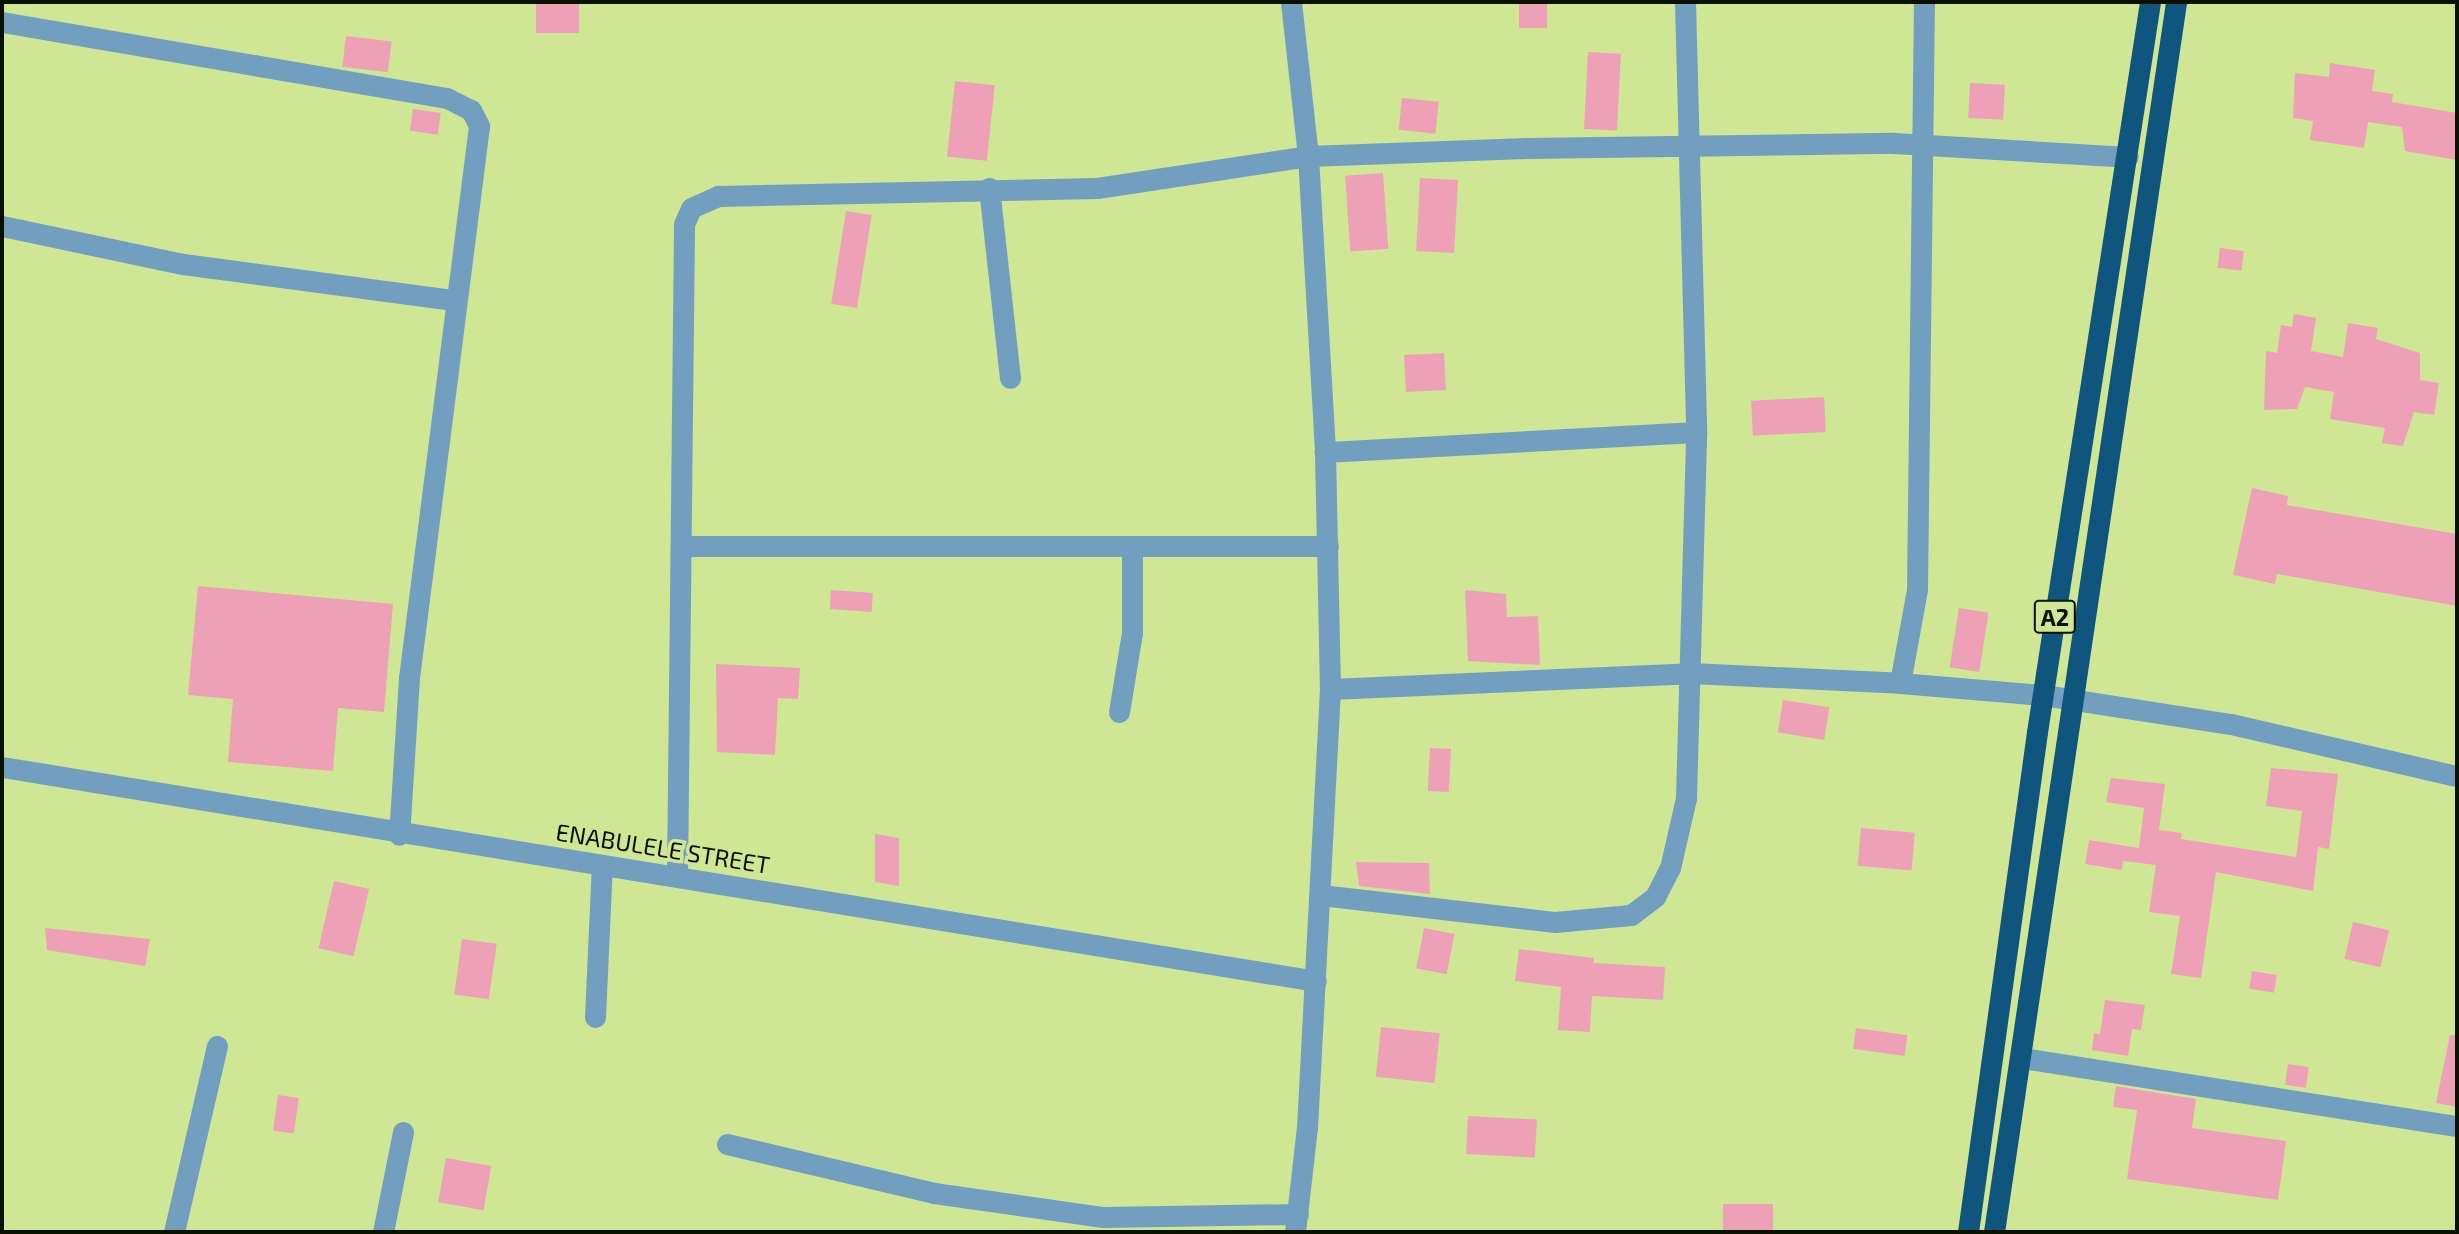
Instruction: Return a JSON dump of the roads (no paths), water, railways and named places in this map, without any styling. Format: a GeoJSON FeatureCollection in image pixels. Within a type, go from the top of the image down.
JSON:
{"type":"FeatureCollection","features":[{"type":"Feature","properties":{"kind":"highway","name":"A2"},"geometry":{"type":"LineString","coordinates":[[1968,1232],[2043,695],[2150,2]]}},
{"type":"Feature","properties":{"kind":"highway","name":"A2"},"geometry":{"type":"LineString","coordinates":[[1994,1232],[2022,1058],[2176,2]]}},
{"type":"Feature","properties":{"kind":"street"},"geometry":{"type":"LineString","coordinates":[[727,1144],[934,1193],[1103,1217],[1296,1223],[1321,895],[1330,689],[1325,452],[1308,156],[1291,2]]}},
{"type":"Feature","properties":{"kind":"street"},"geometry":{"type":"LineString","coordinates":[[1321,895],[1555,922],[1631,915],[1655,897],[1670,868],[1686,798],[1684,707],[1691,673],[1696,432],[1685,2]]}},
{"type":"Feature","properties":{"kind":"street"},"geometry":{"type":"LineString","coordinates":[[1900,683],[1917,589],[1924,2]]}},
{"type":"Feature","properties":{"kind":"street"},"geometry":{"type":"LineString","coordinates":[[2,22],[447,98],[471,110],[479,126],[454,300],[409,678],[400,835]]}},
{"type":"Feature","properties":{"kind":"street"},"geometry":{"type":"LineString","coordinates":[[677,876],[685,546],[684,224],[691,208],[718,196],[989,188],[1097,188],[1308,156],[1687,144],[1924,145],[2128,157]]}},
{"type":"Feature","properties":{"kind":"street"},"geometry":{"type":"LineString","coordinates":[[989,188],[1010,378]]}},
{"type":"Feature","properties":{"kind":"street"},"geometry":{"type":"LineString","coordinates":[[2,226],[183,264],[454,300]]}},
{"type":"Feature","properties":{"kind":"street"},"geometry":{"type":"LineString","coordinates":[[1325,452],[1696,432]]}},
{"type":"Feature","properties":{"kind":"street"},"geometry":{"type":"LineString","coordinates":[[685,546],[1328,546]]}},
{"type":"Feature","properties":{"kind":"street"},"geometry":{"type":"LineString","coordinates":[[1119,712],[1132,633],[1132,548]]}},
{"type":"Feature","properties":{"kind":"street"},"geometry":{"type":"LineString","coordinates":[[1330,689],[1691,673],[1900,683],[2043,695],[2073,703],[2231,724],[2457,776]]}},
{"type":"Feature","properties":{"kind":"street","name":"ENABULELE STREET"},"geometry":{"type":"LineString","coordinates":[[2,767],[400,835],[677,876],[1315,981]]}},
{"type":"Feature","properties":{"kind":"street"},"geometry":{"type":"LineString","coordinates":[[595,1017],[602,865]]}},
{"type":"Feature","properties":{"kind":"street"},"geometry":{"type":"LineString","coordinates":[[174,1232],[218,1046]]}},
{"type":"Feature","properties":{"kind":"street"},"geometry":{"type":"LineString","coordinates":[[2022,1058],[2457,1126]]}},
{"type":"Feature","properties":{"kind":"street"},"geometry":{"type":"LineString","coordinates":[[383,1232],[403,1132]]}}]}
